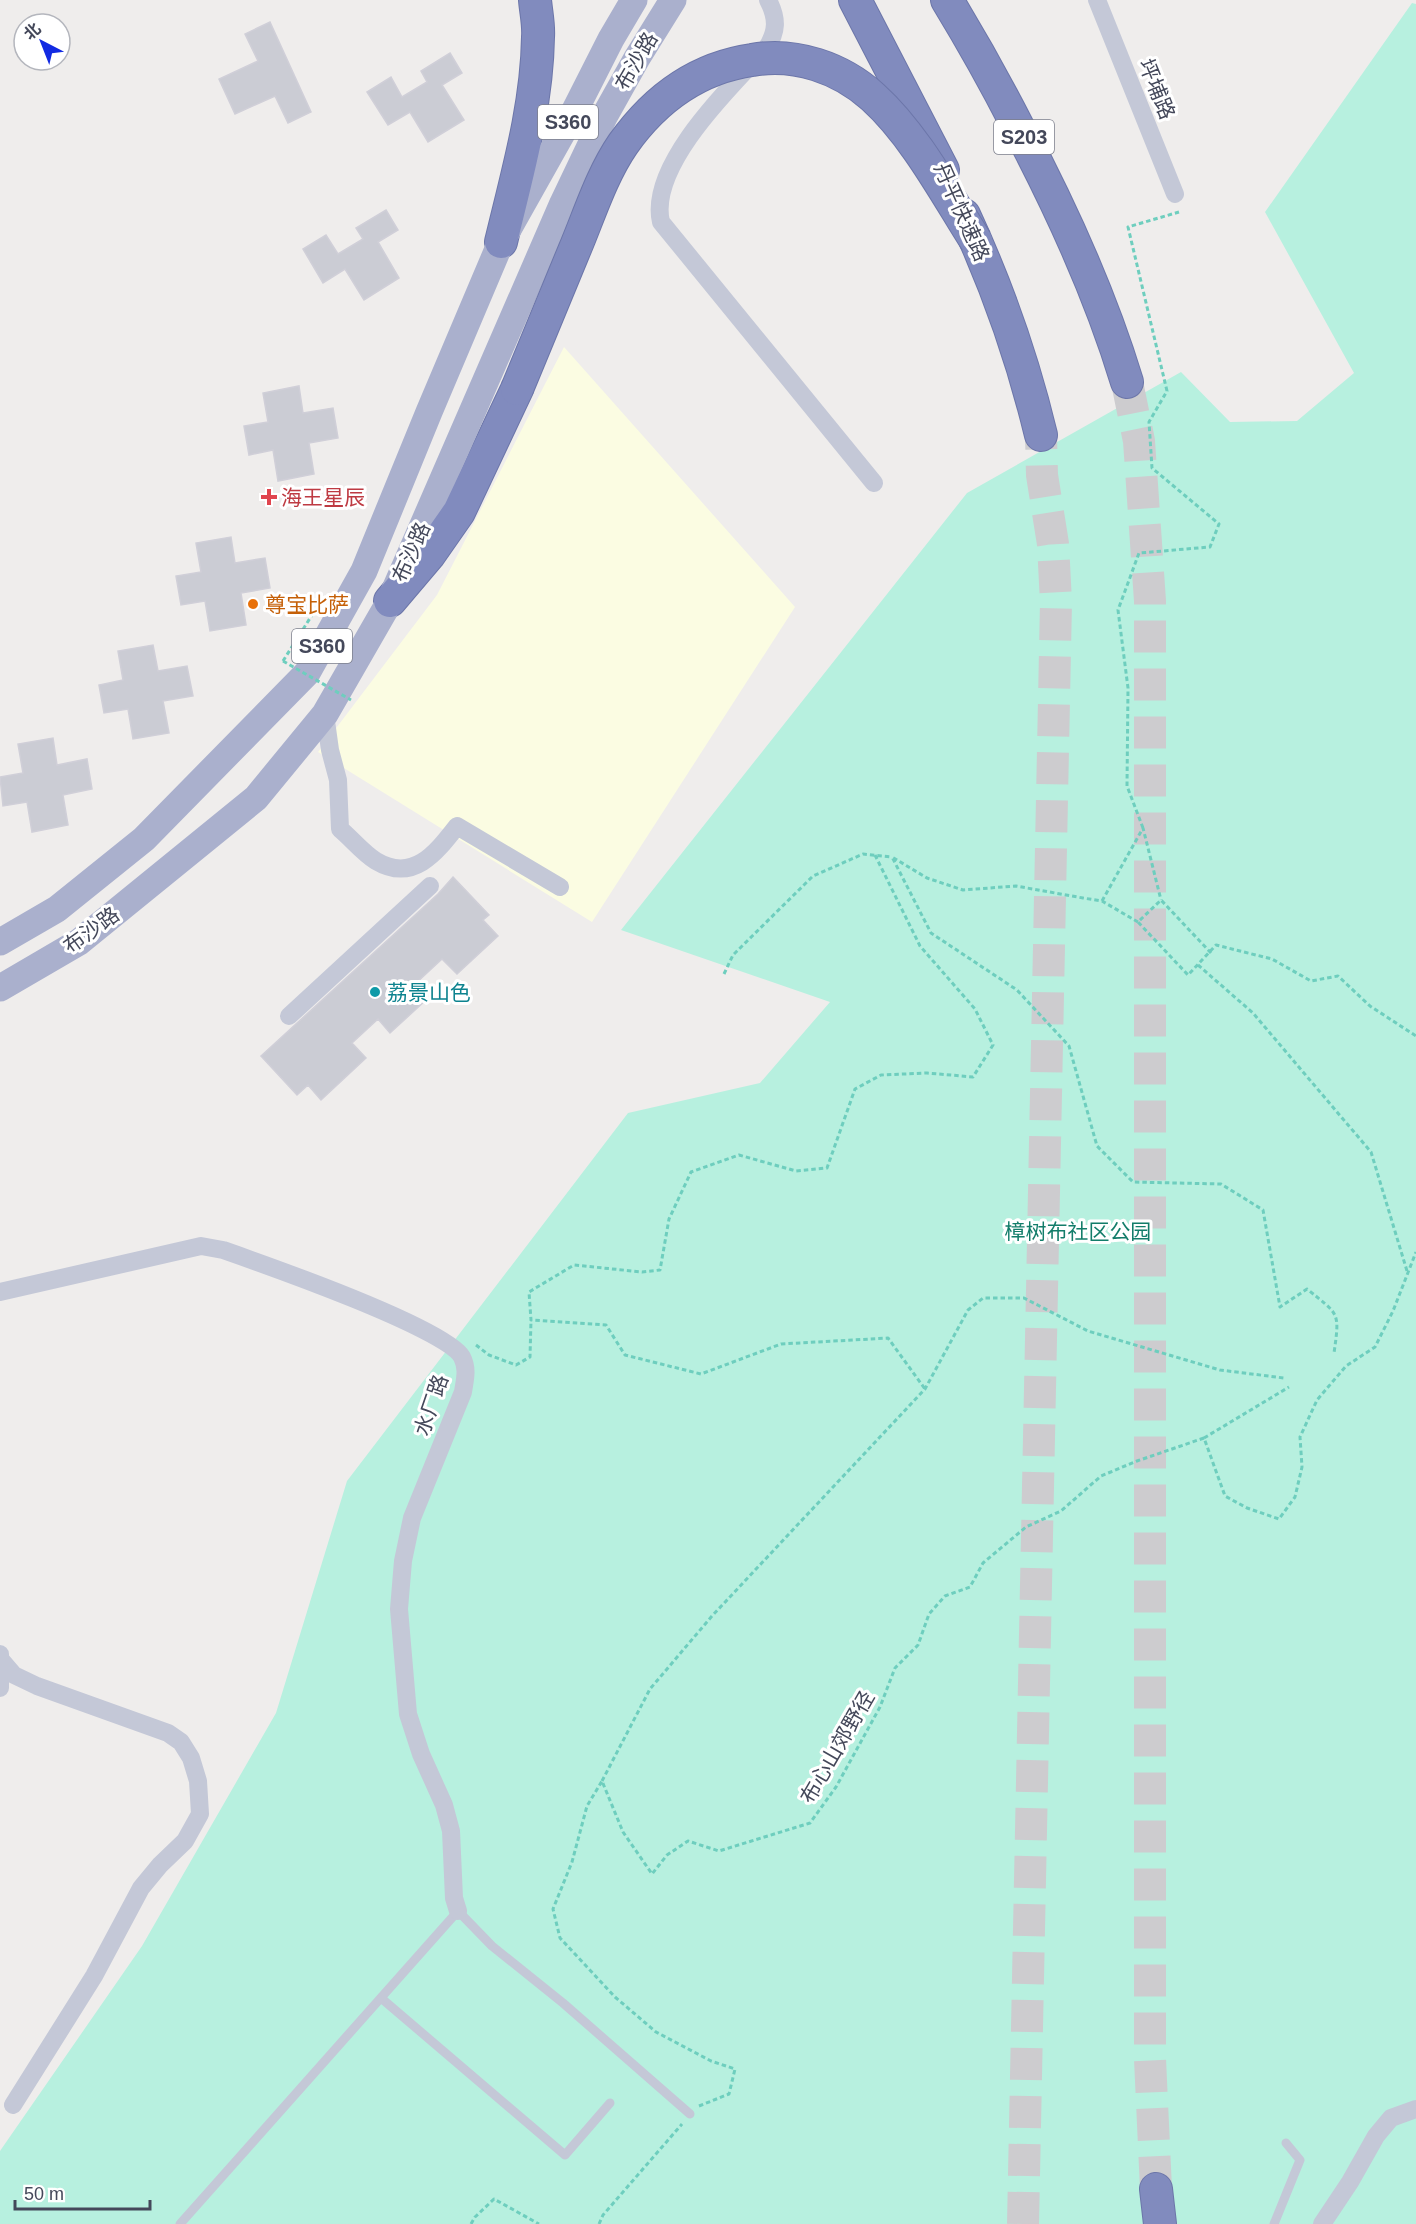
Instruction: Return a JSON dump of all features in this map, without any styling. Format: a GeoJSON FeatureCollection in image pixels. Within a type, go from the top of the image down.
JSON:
{"type":"FeatureCollection","features":[{"type":"Feature","properties":{"kind":"highway"},"geometry":{"type":"LineString","coordinates":[[501,242],[527,135],[534,86],[538,36],[535,0]]}},
{"type":"Feature","properties":{"kind":"highway","name":"丹平快速路"},"geometry":{"type":"LineString","coordinates":[[855,0],[930,143],[976,241],[1010,322],[1041,435]]}},
{"type":"Feature","properties":{"kind":"highway","name":"S203"},"geometry":{"type":"LineString","coordinates":[[947,0],[1053,193],[1092,279],[1112,332],[1127,382]]}},
{"type":"Feature","properties":{"kind":"highway"},"geometry":{"type":"LineString","coordinates":[[970,0],[1021,92],[1064,186],[1092,279]]}},
{"type":"Feature","properties":{"kind":"highway"},"geometry":{"type":"LineString","coordinates":[[390,601],[429,555],[459,512],[517,389],[602,185],[622,146],[641,122],[666,97],[696,77],[727,64],[765,57],[789,58],[819,66],[846,77],[873,97],[892,117],[918,152],[976,241]]}},
{"type":"Feature","properties":{"kind":"highway"},"geometry":{"type":"LineString","coordinates":[[1156,2189],[1160,2224]]}},
{"type":"Feature","properties":{"kind":"main road","name":"布沙路"},"geometry":{"type":"LineString","coordinates":[[0,942],[57,909],[144,838],[307,673],[364,571],[501,242],[634,0]]}},
{"type":"Feature","properties":{"kind":"main road","name":"布沙路"},"geometry":{"type":"LineString","coordinates":[[0,988],[79,942],[256,798],[325,714],[390,601],[563,203],[603,117],[673,0]]}},
{"type":"Feature","properties":{"kind":"street"},"geometry":{"type":"LineString","coordinates":[[768,0],[774,12],[776,27],[772,40],[696,128],[679,153],[667,175],[660,196],[658,211],[660,222],[874,483]]}},
{"type":"Feature","properties":{"kind":"street","name":"坪埔路"},"geometry":{"type":"LineString","coordinates":[[1097,0],[1175,194]]}},
{"type":"Feature","properties":{"kind":"street"},"geometry":{"type":"LineString","coordinates":[[325,714],[330,750],[338,780],[340,829],[375,860],[392,867],[407,868],[420,865],[441,848],[458,826],[560,887]]}},
{"type":"Feature","properties":{"kind":"street"},"geometry":{"type":"LineString","coordinates":[[289,1016],[430,886]]}},
{"type":"Feature","properties":{"kind":"street","name":"水厂路"},"geometry":{"type":"LineString","coordinates":[[0,1292],[201,1246],[223,1250],[357,1301],[429,1332],[450,1344],[461,1355],[467,1371],[463,1392],[412,1518],[403,1561],[399,1609],[408,1714],[421,1754],[444,1805],[451,1831],[454,1898],[458,1911]]}},
{"type":"Feature","properties":{"kind":"street"},"geometry":{"type":"LineString","coordinates":[[0,1688],[1,1657]]}},
{"type":"Feature","properties":{"kind":"street"},"geometry":{"type":"LineString","coordinates":[[1,1657],[14,1675],[37,1686],[168,1732],[181,1742],[191,1758],[198,1781],[200,1814],[186,1840],[160,1865],[141,1888],[94,1976],[13,2105]]}},
{"type":"Feature","properties":{"kind":"street"},"geometry":{"type":"LineString","coordinates":[[1322,2224],[1350,2182],[1376,2136],[1391,2118],[1416,2109]]}},
{"type":"Feature","properties":{"kind":"lane"},"geometry":{"type":"LineString","coordinates":[[180,2224],[458,1911],[492,1946],[562,2003],[690,2114]]}},
{"type":"Feature","properties":{"kind":"lane"},"geometry":{"type":"LineString","coordinates":[[381,1998],[565,2155],[610,2103]]}},
{"type":"Feature","properties":{"kind":"lane"},"geometry":{"type":"LineString","coordinates":[[1274,2224],[1300,2160],[1286,2143]]}},
{"type":"Feature","properties":{"kind":"path"},"geometry":{"type":"LineString","coordinates":[[1175,194],[1182,212],[1128,227],[1167,391],[1149,422],[1152,468],[1219,524],[1210,547],[1139,553],[1118,610],[1128,688],[1127,786],[1143,828],[1161,900],[1211,953]]}},
{"type":"Feature","properties":{"kind":"path"},"geometry":{"type":"LineString","coordinates":[[312,614],[283,661],[351,700]]}},
{"type":"Feature","properties":{"kind":"path"},"geometry":{"type":"LineString","coordinates":[[1102,901],[1143,828]]}},
{"type":"Feature","properties":{"kind":"path"},"geometry":{"type":"LineString","coordinates":[[724,974],[733,955],[813,876],[863,854],[875,855],[892,857],[927,878],[963,890],[1016,886],[1102,901],[1138,922],[1188,975],[1211,953],[1216,945],[1272,959],[1311,981],[1338,976],[1370,1006],[1416,1036]]}},
{"type":"Feature","properties":{"kind":"path"},"geometry":{"type":"LineString","coordinates":[[450,1344],[462,1333],[489,1355],[516,1365],[530,1357],[529,1292],[574,1265],[642,1272],[660,1270],[669,1219],[691,1172],[739,1155],[796,1171],[827,1168],[855,1089],[881,1075],[927,1073],[973,1077],[993,1045],[975,1009],[920,946],[875,855]]}},
{"type":"Feature","properties":{"kind":"path"},"geometry":{"type":"LineString","coordinates":[[892,857],[932,933],[1017,990],[1069,1046],[1097,1146],[1133,1182],[1221,1184],[1263,1210],[1281,1307],[1307,1289],[1333,1310],[1339,1322],[1334,1353]]}},
{"type":"Feature","properties":{"kind":"path"},"geometry":{"type":"LineString","coordinates":[[1138,922],[1161,900]]}},
{"type":"Feature","properties":{"kind":"path"},"geometry":{"type":"LineString","coordinates":[[1198,965],[1253,1013],[1371,1152],[1408,1272]]}},
{"type":"Feature","properties":{"kind":"path"},"geometry":{"type":"LineString","coordinates":[[1289,1387],[1204,1438],[1225,1496],[1247,1508],[1280,1519],[1295,1497],[1302,1467],[1300,1437],[1317,1400],[1346,1366],[1375,1347],[1393,1311],[1416,1252]]}},
{"type":"Feature","properties":{"kind":"path"},"geometry":{"type":"LineString","coordinates":[[599,2224],[603,2215],[696,2107],[729,2094],[735,2069],[711,2061],[656,2032],[615,1997],[560,1938],[553,1909],[572,1862],[587,1806],[650,1689],[712,1616],[925,1389],[968,1310],[983,1298],[1024,1298],[1088,1331],[1220,1370],[1284,1378]]}},
{"type":"Feature","properties":{"kind":"path"},"geometry":{"type":"LineString","coordinates":[[531,1320],[606,1325],[625,1355],[701,1374],[781,1344],[888,1338],[925,1389]]}},
{"type":"Feature","properties":{"kind":"path","name":"布心山郊野径"},"geometry":{"type":"LineString","coordinates":[[602,1781],[623,1832],[652,1874],[667,1855],[688,1841],[719,1851],[810,1823],[836,1787],[880,1707],[895,1668],[918,1645],[929,1614],[945,1596],[970,1587],[983,1563],[1026,1527],[1061,1511],[1101,1476],[1204,1438]]}},
{"type":"Feature","properties":{"kind":"path"},"geometry":{"type":"LineString","coordinates":[[471,2224],[494,2199],[539,2224]]}},
{"type":"Feature","properties":{"kind":"shaded area"},"geometry":{"type":"Polygon","coordinates":[[[564,347],[795,607],[592,922],[318,752],[437,595],[564,347]]]}},
{"type":"Feature","properties":{"kind":"green space","name":"樟树布社区公园"},"geometry":{"type":"Polygon","coordinates":[[[1412,3],[1416,4],[1416,2224],[0,2224],[0,2151],[142,1946],[276,1713],[347,1481],[628,1113],[760,1083],[830,1002],[621,930],[967,493],[1181,372],[1230,422],[1297,421],[1354,373],[1265,212],[1412,3]]]}},
{"type":"Feature","properties":{"kind":"building"},"geometry":{"type":"Polygon","coordinates":[[[270,22],[311,112],[288,123],[275,96],[235,114],[219,79],[258,61],[245,34],[270,22]]]}},
{"type":"Feature","properties":{"kind":"building"},"geometry":{"type":"Polygon","coordinates":[[[450,53],[462,73],[442,85],[464,120],[428,142],[410,112],[388,125],[367,92],[391,77],[402,97],[427,82],[421,71],[450,53]]]}},
{"type":"Feature","properties":{"kind":"building"},"geometry":{"type":"Polygon","coordinates":[[[386,210],[398,230],[378,242],[399,278],[364,300],[345,269],[323,283],[303,249],[326,235],[338,254],[363,239],[356,228],[386,210]]]}},
{"type":"Feature","properties":{"kind":"building"},"geometry":{"type":"Polygon","coordinates":[[[299,386],[303,413],[333,408],[338,438],[309,443],[314,474],[278,481],[273,450],[249,455],[244,426],[268,422],[263,393],[299,386]]]}},
{"type":"Feature","properties":{"kind":"building"},"geometry":{"type":"Polygon","coordinates":[[[231,537],[235,563],[265,558],[270,588],[241,593],[246,625],[210,631],[205,601],[181,605],[176,576],[201,572],[196,543],[231,537]]]}},
{"type":"Feature","properties":{"kind":"building"},"geometry":{"type":"Polygon","coordinates":[[[153,645],[158,671],[187,666],[193,696],[163,701],[169,733],[133,739],[128,709],[104,713],[99,685],[123,680],[118,651],[153,645]]]}},
{"type":"Feature","properties":{"kind":"building"},"geometry":{"type":"Polygon","coordinates":[[[53,738],[57,765],[87,759],[92,789],[63,795],[68,825],[32,832],[27,802],[3,806],[0,777],[23,773],[18,744],[53,738]]]}},
{"type":"Feature","properties":{"kind":"building","name":"荔景山色"},"geometry":{"type":"Polygon","coordinates":[[[453,877],[489,915],[483,920],[498,936],[457,974],[442,959],[414,985],[427,999],[390,1033],[378,1019],[352,1043],[366,1058],[321,1100],[308,1085],[297,1095],[261,1056],[438,894],[453,877]]]}},
{"type":"Feature","properties":{"kind":"tunnel"},"geometry":{"type":"LineString","coordinates":[[1127,382],[1139,441],[1150,601],[1150,2059],[1156,2189]]}},
{"type":"Feature","properties":{"kind":"tunnel"},"geometry":{"type":"LineString","coordinates":[[1023,2224],[1056,602],[1053,544],[1042,475],[1041,435]]}},
{"type":"Feature","properties":{"kind":"place","name":"海王星辰"},"geometry":{"type":"Point","coordinates":[269,497]}},
{"type":"Feature","properties":{"kind":"place","name":"尊宝比萨"},"geometry":{"type":"Point","coordinates":[253,604]}},
{"type":"Feature","properties":{"kind":"place","name":"荔景山色"},"geometry":{"type":"Point","coordinates":[375,992]}}]}
